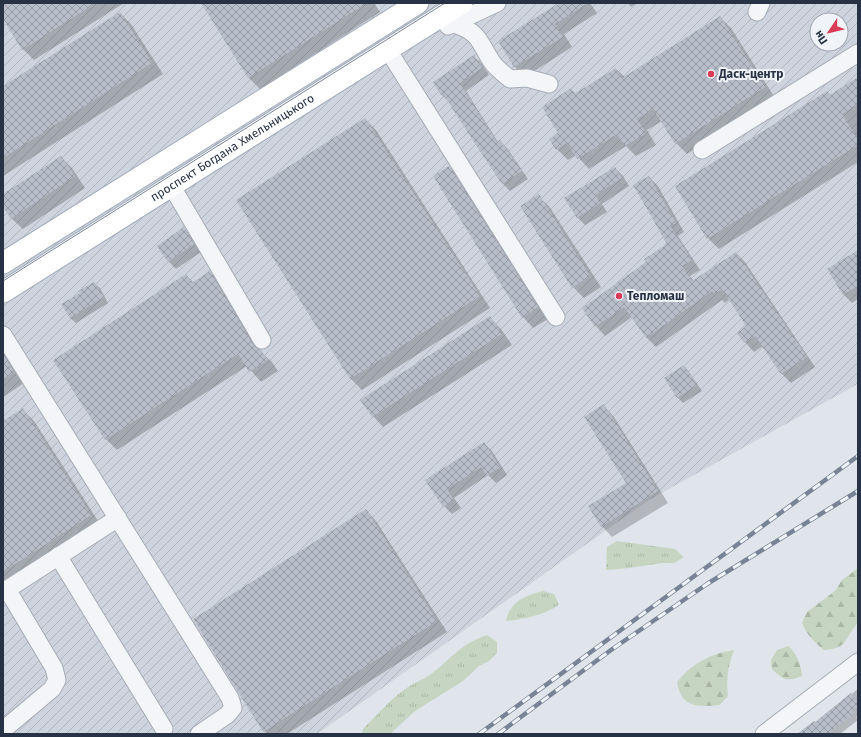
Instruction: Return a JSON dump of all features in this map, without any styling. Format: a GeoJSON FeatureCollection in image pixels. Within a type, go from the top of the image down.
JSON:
{"type":"FeatureCollection","features":[{"type":"Feature","properties":{"kind":"main road","name":"проспект Богдана Хмельницького"},"geometry":{"type":"LineString","coordinates":[[3,263],[418,3]]}},
{"type":"Feature","properties":{"kind":"main road","name":"проспект Богдана Хмельницького"},"geometry":{"type":"LineString","coordinates":[[3,292],[462,3]]}},
{"type":"Feature","properties":{"kind":"street"},"geometry":{"type":"LineString","coordinates":[[496,3],[454,24],[396,45],[556,317]]}},
{"type":"Feature","properties":{"kind":"street"},"geometry":{"type":"LineString","coordinates":[[454,24],[467,28],[476,35],[482,43],[492,63],[510,79],[528,78],[549,84]]}},
{"type":"Feature","properties":{"kind":"street"},"geometry":{"type":"LineString","coordinates":[[702,150],[858,53]]}},
{"type":"Feature","properties":{"kind":"street"},"geometry":{"type":"LineString","coordinates":[[171,186],[262,340]]}},
{"type":"Feature","properties":{"kind":"street"},"geometry":{"type":"LineString","coordinates":[[3,335],[230,698],[233,708],[199,734]]}},
{"type":"Feature","properties":{"kind":"street"},"geometry":{"type":"LineString","coordinates":[[3,730],[52,689],[57,680],[54,668],[5,590],[118,518]]}},
{"type":"Feature","properties":{"kind":"street"},"geometry":{"type":"LineString","coordinates":[[58,556],[165,732]]}},
{"type":"Feature","properties":{"kind":"street"},"geometry":{"type":"LineString","coordinates":[[764,734],[858,662]]}},
{"type":"Feature","properties":{"kind":"shaded area"},"geometry":{"type":"Polygon","coordinates":[[[3,3],[858,3],[858,384],[649,500],[317,734],[3,734],[3,3]]]}},
{"type":"Feature","properties":{"kind":"green space"},"geometry":{"type":"Polygon","coordinates":[[[617,541],[675,549],[684,557],[674,563],[606,570],[607,547],[617,541]]]}},
{"type":"Feature","properties":{"kind":"green space"},"geometry":{"type":"Polygon","coordinates":[[[858,568],[858,624],[842,645],[824,650],[811,638],[802,623],[807,612],[835,591],[842,580],[858,568]]]}},
{"type":"Feature","properties":{"kind":"green space"},"geometry":{"type":"Polygon","coordinates":[[[543,591],[554,594],[559,605],[534,616],[506,621],[509,612],[517,602],[525,597],[543,591]]]}},
{"type":"Feature","properties":{"kind":"green space"},"geometry":{"type":"Polygon","coordinates":[[[487,635],[497,642],[497,653],[489,661],[479,666],[463,681],[415,711],[390,734],[362,734],[363,729],[390,701],[402,691],[430,675],[463,647],[487,635]]]}},
{"type":"Feature","properties":{"kind":"green space"},"geometry":{"type":"Polygon","coordinates":[[[789,646],[801,667],[802,676],[793,679],[782,678],[772,669],[771,660],[777,650],[789,646]]]}},
{"type":"Feature","properties":{"kind":"green space"},"geometry":{"type":"Polygon","coordinates":[[[734,650],[728,673],[728,696],[720,705],[705,706],[692,704],[682,697],[677,682],[689,670],[702,660],[726,651],[734,650]]]}},
{"type":"Feature","properties":{"kind":"building"},"geometry":{"type":"Polygon","coordinates":[[[3,3],[96,3],[22,50],[3,19],[3,3]]]}},
{"type":"Feature","properties":{"kind":"building"},"geometry":{"type":"Polygon","coordinates":[[[201,3],[367,3],[248,78],[201,3]]]}},
{"type":"Feature","properties":{"kind":"building"},"geometry":{"type":"Polygon","coordinates":[[[559,3],[588,3],[555,24],[563,37],[514,67],[498,41],[559,3]]]}},
{"type":"Feature","properties":{"kind":"building"},"geometry":{"type":"Polygon","coordinates":[[[120,12],[152,63],[3,158],[3,86],[120,12]]]}},
{"type":"Feature","properties":{"kind":"building"},"geometry":{"type":"Polygon","coordinates":[[[720,16],[765,87],[675,144],[653,109],[637,119],[646,133],[625,146],[617,134],[577,159],[567,143],[556,150],[549,139],[558,133],[542,107],[571,88],[574,94],[616,68],[622,78],[720,16]]]}},
{"type":"Feature","properties":{"kind":"building"},"geometry":{"type":"Polygon","coordinates":[[[474,55],[482,68],[460,83],[497,142],[500,140],[522,171],[502,184],[443,94],[441,95],[433,82],[474,55]]]}},
{"type":"Feature","properties":{"kind":"building"},"geometry":{"type":"Polygon","coordinates":[[[858,77],[858,104],[842,114],[858,140],[858,145],[707,239],[675,186],[827,91],[830,95],[858,77]]]}},
{"type":"Feature","properties":{"kind":"building"},"geometry":{"type":"Polygon","coordinates":[[[365,118],[480,296],[350,379],[236,200],[365,118]]]}},
{"type":"Feature","properties":{"kind":"building"},"geometry":{"type":"Polygon","coordinates":[[[61,156],[75,176],[11,219],[3,207],[3,194],[61,156]]]}},
{"type":"Feature","properties":{"kind":"building"},"geometry":{"type":"Polygon","coordinates":[[[449,166],[538,307],[522,318],[433,176],[449,166]]]}},
{"type":"Feature","properties":{"kind":"building"},"geometry":{"type":"Polygon","coordinates":[[[615,167],[622,178],[595,195],[600,203],[577,218],[564,198],[615,167]]]}},
{"type":"Feature","properties":{"kind":"building"},"geometry":{"type":"Polygon","coordinates":[[[649,176],[676,223],[670,226],[692,260],[682,266],[692,281],[736,252],[807,357],[781,374],[755,336],[744,343],[737,333],[746,326],[722,289],[715,294],[712,291],[646,338],[624,307],[595,327],[582,308],[646,262],[644,259],[667,244],[633,185],[649,176]]]}},
{"type":"Feature","properties":{"kind":"building"},"geometry":{"type":"Polygon","coordinates":[[[539,194],[590,276],[572,288],[520,206],[539,194]]]}},
{"type":"Feature","properties":{"kind":"building"},"geometry":{"type":"Polygon","coordinates":[[[184,227],[194,244],[168,262],[157,246],[184,227]]]}},
{"type":"Feature","properties":{"kind":"building"},"geometry":{"type":"Polygon","coordinates":[[[858,250],[858,286],[843,295],[827,269],[858,250]]]}},
{"type":"Feature","properties":{"kind":"building"},"geometry":{"type":"Polygon","coordinates":[[[210,271],[253,345],[261,350],[268,360],[249,372],[238,354],[105,440],[53,360],[186,274],[192,283],[210,271]]]}},
{"type":"Feature","properties":{"kind":"building"},"geometry":{"type":"Polygon","coordinates":[[[94,282],[104,297],[70,318],[61,304],[80,293],[78,291],[94,282]]]}},
{"type":"Feature","properties":{"kind":"building"},"geometry":{"type":"Polygon","coordinates":[[[490,316],[502,334],[372,417],[360,400],[490,316]]]}},
{"type":"Feature","properties":{"kind":"building"},"geometry":{"type":"Polygon","coordinates":[[[3,354],[14,372],[3,379],[3,354]]]}},
{"type":"Feature","properties":{"kind":"building"},"geometry":{"type":"Polygon","coordinates":[[[684,365],[697,385],[677,398],[664,378],[684,365]]]}},
{"type":"Feature","properties":{"kind":"building"},"geometry":{"type":"Polygon","coordinates":[[[604,404],[658,491],[601,527],[588,506],[626,483],[584,417],[604,404]]]}},
{"type":"Feature","properties":{"kind":"building"},"geometry":{"type":"Polygon","coordinates":[[[23,408],[91,515],[3,572],[3,421],[23,408]]]}},
{"type":"Feature","properties":{"kind":"building"},"geometry":{"type":"Polygon","coordinates":[[[484,442],[500,467],[487,476],[481,467],[447,489],[454,500],[443,507],[425,480],[484,442]]]}},
{"type":"Feature","properties":{"kind":"building"},"geometry":{"type":"Polygon","coordinates":[[[366,509],[437,621],[263,732],[193,619],[366,509]]]}},
{"type":"Feature","properties":{"kind":"building"},"geometry":{"type":"Polygon","coordinates":[[[851,693],[858,702],[858,706],[852,711],[854,714],[827,734],[797,734],[814,721],[815,722],[851,693]]]}},
{"type":"Feature","properties":{"kind":"tram line"},"geometry":{"type":"LineString","coordinates":[[3,281],[445,3]]}},
{"type":"Feature","properties":{"kind":"railway"},"geometry":{"type":"LineString","coordinates":[[479,734],[858,456]]}},
{"type":"Feature","properties":{"kind":"railway"},"geometry":{"type":"LineString","coordinates":[[498,734],[611,650],[707,584],[858,491]]}},
{"type":"Feature","properties":{"kind":"place","name":"Даск-центр"},"geometry":{"type":"Point","coordinates":[711,74]}},
{"type":"Feature","properties":{"kind":"place","name":"Тепломаш"},"geometry":{"type":"Point","coordinates":[619,296]}}]}
